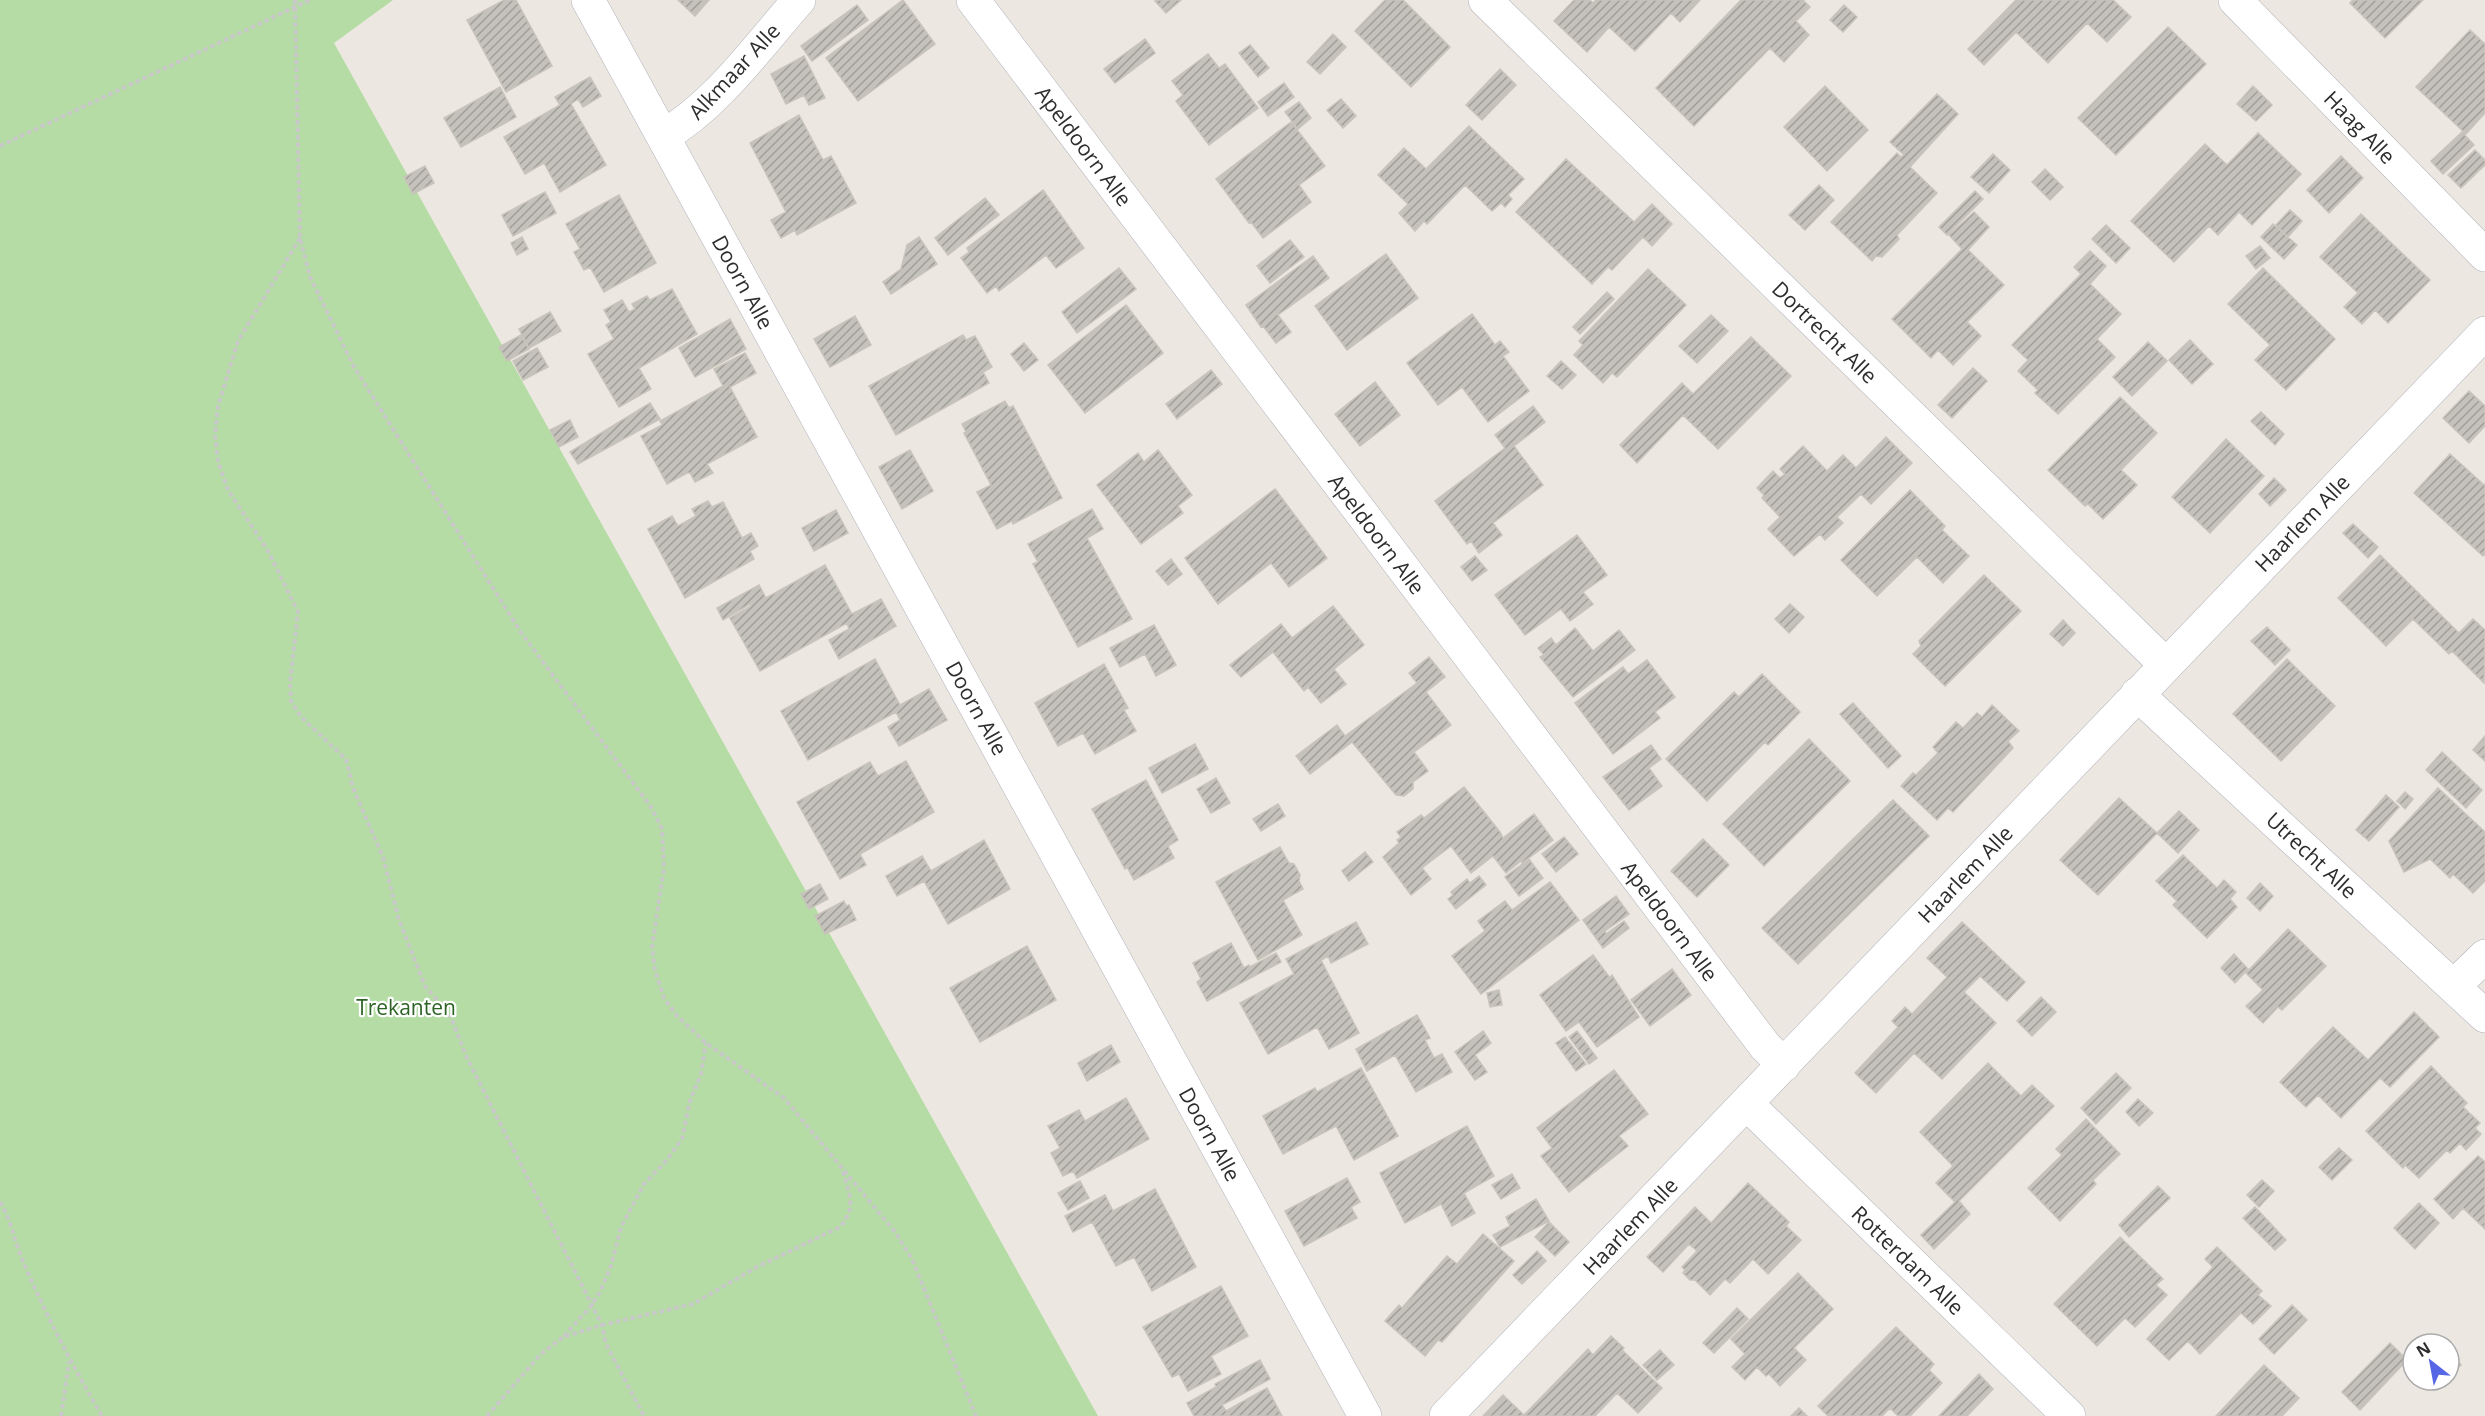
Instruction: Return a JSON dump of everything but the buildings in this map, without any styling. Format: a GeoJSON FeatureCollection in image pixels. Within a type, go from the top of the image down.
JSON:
{"type":"FeatureCollection","features":[{"type":"Feature","properties":{"kind":"street","name":"Doorn Alle"},"geometry":{"type":"LineString","coordinates":[[588,0],[1365,1416]]}},
{"type":"Feature","properties":{"kind":"street","name":"Alkmaar Alle"},"geometry":{"type":"LineString","coordinates":[[663,136],[682,125],[707,104],[799,0]]}},
{"type":"Feature","properties":{"kind":"street","name":"Apeldoorn Alle"},"geometry":{"type":"LineString","coordinates":[[973,0],[1765,1046],[1784,1065]]}},
{"type":"Feature","properties":{"kind":"street","name":"Dortrecht Alle"},"geometry":{"type":"LineString","coordinates":[[1485,0],[2166,665]]}},
{"type":"Feature","properties":{"kind":"street","name":"Haag Alle"},"geometry":{"type":"LineString","coordinates":[[2235,0],[2485,255]]}},
{"type":"Feature","properties":{"kind":"street","name":"Haarlem Alle"},"geometry":{"type":"LineString","coordinates":[[1446,1416],[2485,333]]}},
{"type":"Feature","properties":{"kind":"street","name":"Utrecht Alle"},"geometry":{"type":"LineString","coordinates":[[2137,694],[2485,1016]]}},
{"type":"Feature","properties":{"kind":"street"},"geometry":{"type":"LineString","coordinates":[[2454,986],[2485,956]]}},
{"type":"Feature","properties":{"kind":"street","name":"Rotterdam Alle"},"geometry":{"type":"LineString","coordinates":[[1747,1104],[2069,1416]]}},
{"type":"Feature","properties":{"kind":"path"},"geometry":{"type":"LineString","coordinates":[[296,0],[300,238],[310,277],[354,368],[520,631],[651,807],[662,829],[664,868],[652,946],[655,970],[664,998],[678,1016],[706,1043],[784,1098],[895,1232],[912,1259],[943,1340],[976,1416]]}},
{"type":"Feature","properties":{"kind":"path"},"geometry":{"type":"LineString","coordinates":[[0,146],[310,0]]}},
{"type":"Feature","properties":{"kind":"path"},"geometry":{"type":"LineString","coordinates":[[300,238],[238,341],[218,406],[215,435],[218,462],[228,490],[268,551],[298,612],[290,683],[291,701],[302,718],[346,759],[353,788],[382,857],[399,920],[425,986],[450,1015],[467,1058],[602,1325],[606,1344],[644,1416]]}},
{"type":"Feature","properties":{"kind":"path"},"geometry":{"type":"LineString","coordinates":[[488,1416],[542,1354],[563,1338],[591,1306],[611,1266],[621,1227],[644,1184],[666,1161],[682,1139],[690,1101],[701,1074],[706,1043]]}},
{"type":"Feature","properties":{"kind":"path"},"geometry":{"type":"LineString","coordinates":[[563,1338],[602,1325],[693,1304],[757,1267],[840,1227],[847,1218],[852,1205],[842,1168]]}},
{"type":"Feature","properties":{"kind":"path"},"geometry":{"type":"LineString","coordinates":[[0,1202],[5,1210],[21,1257],[69,1361],[102,1416]]}},
{"type":"Feature","properties":{"kind":"path"},"geometry":{"type":"LineString","coordinates":[[61,1416],[69,1361]]}},
{"type":"Feature","properties":{"kind":"green space","name":"Trekanten"},"geometry":{"type":"Polygon","coordinates":[[[0,0],[393,0],[334,43],[1098,1416],[0,1416],[0,0]]]}}]}
